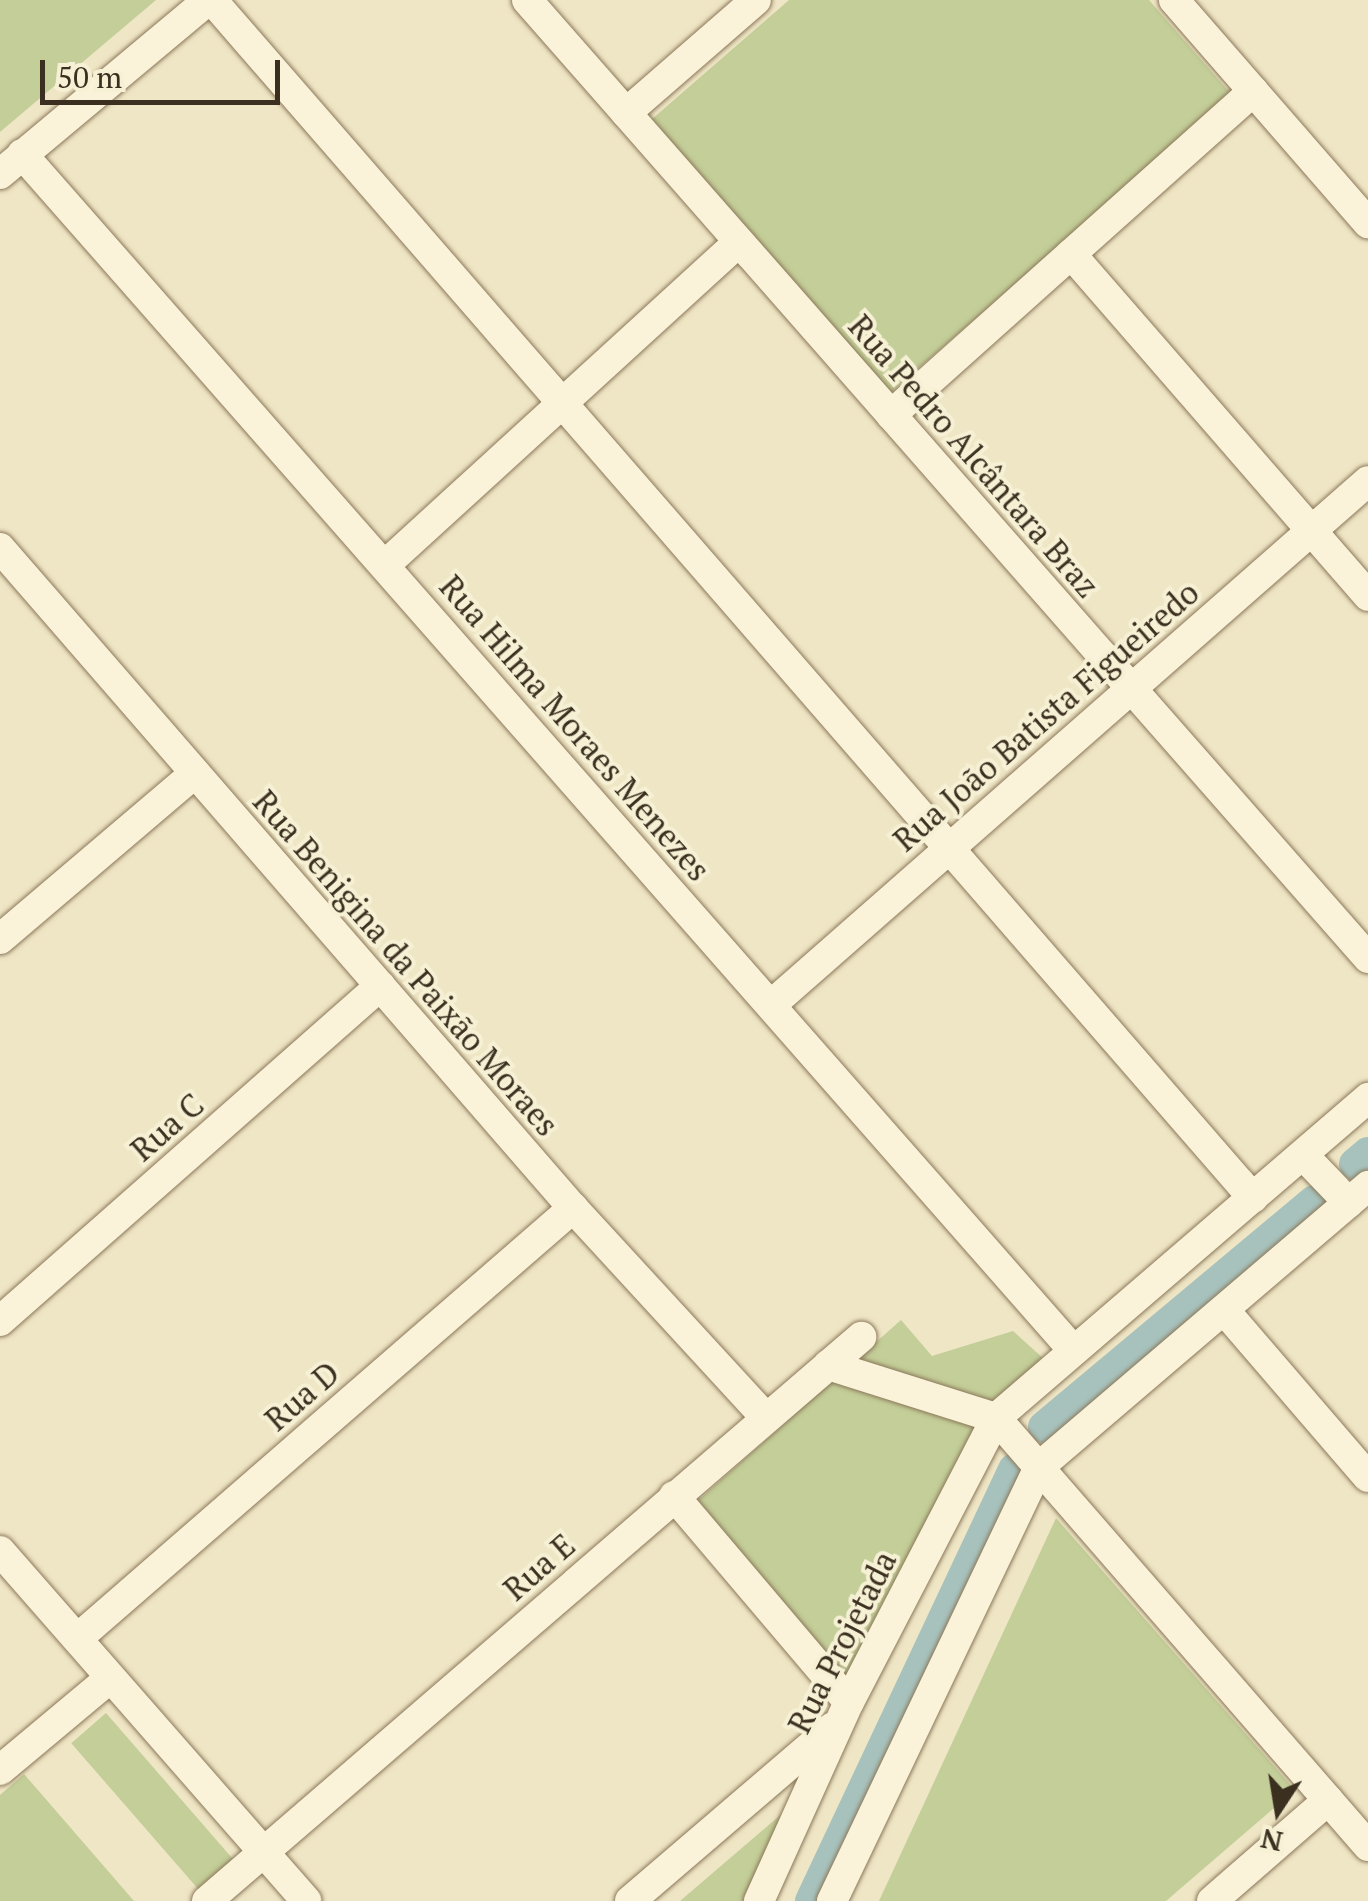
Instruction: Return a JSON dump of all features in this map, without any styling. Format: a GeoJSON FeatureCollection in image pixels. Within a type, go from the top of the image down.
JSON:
{"type":"FeatureCollection","features":[{"type":"Feature","properties":{"kind":"street"},"geometry":{"type":"LineString","coordinates":[[11,164],[210,0],[564,402],[1252,1198]]}},
{"type":"Feature","properties":{"kind":"street","name":"Rua Pedro Alcântara Braz"},"geometry":{"type":"LineString","coordinates":[[527,0],[1368,958]]}},
{"type":"Feature","properties":{"kind":"street"},"geometry":{"type":"LineString","coordinates":[[626,112],[756,0]]}},
{"type":"Feature","properties":{"kind":"street"},"geometry":{"type":"LineString","coordinates":[[1174,0],[1368,222]]}},
{"type":"Feature","properties":{"kind":"street"},"geometry":{"type":"LineString","coordinates":[[891,415],[1253,91]]}},
{"type":"Feature","properties":{"kind":"street","name":"Rua Hilma Moraes Menezes"},"geometry":{"type":"LineString","coordinates":[[11,164],[385,565],[1073,1350]]}},
{"type":"Feature","properties":{"kind":"street"},"geometry":{"type":"LineString","coordinates":[[385,565],[740,242]]}},
{"type":"Feature","properties":{"kind":"street"},"geometry":{"type":"LineString","coordinates":[[1071,254],[1368,596]]}},
{"type":"Feature","properties":{"kind":"street","name":"Rua João Batista Figueiredo"},"geometry":{"type":"LineString","coordinates":[[771,1005],[1368,481]]}},
{"type":"Feature","properties":{"kind":"street","name":"Rua Benigina da Paixão Moraes"},"geometry":{"type":"LineString","coordinates":[[2,555],[573,1208],[766,1418]]}},
{"type":"Feature","properties":{"kind":"street"},"geometry":{"type":"LineString","coordinates":[[0,939],[195,772]]}},
{"type":"Feature","properties":{"kind":"street","name":"Rua C"},"geometry":{"type":"LineString","coordinates":[[0,1321],[380,986]]}},
{"type":"Feature","properties":{"kind":"street"},"geometry":{"type":"LineString","coordinates":[[996,1418],[1368,1098]]}},
{"type":"Feature","properties":{"kind":"street"},"geometry":{"type":"LineString","coordinates":[[832,1901],[1040,1467],[1358,1195],[1303,1154]]}},
{"type":"Feature","properties":{"kind":"street","name":"Rua D"},"geometry":{"type":"LineString","coordinates":[[78,1638],[573,1208]]}},
{"type":"Feature","properties":{"kind":"street"},"geometry":{"type":"LineString","coordinates":[[1226,1311],[1368,1477]]}},
{"type":"Feature","properties":{"kind":"street","name":"Rua E"},"geometry":{"type":"LineString","coordinates":[[208,1901],[860,1337]]}},
{"type":"Feature","properties":{"kind":"street"},"geometry":{"type":"LineString","coordinates":[[828,1365],[996,1418],[1368,1846]]}},
{"type":"Feature","properties":{"kind":"street","name":"Rua Projetada"},"geometry":{"type":"LineString","coordinates":[[758,1901],[845,1711],[996,1418]]}},
{"type":"Feature","properties":{"kind":"street"},"geometry":{"type":"LineString","coordinates":[[630,1901],[845,1711],[674,1496]]}},
{"type":"Feature","properties":{"kind":"street"},"geometry":{"type":"LineString","coordinates":[[0,1551],[306,1901]]}},
{"type":"Feature","properties":{"kind":"street"},"geometry":{"type":"LineString","coordinates":[[0,1770],[110,1678]]}},
{"type":"Feature","properties":{"kind":"street"},"geometry":{"type":"LineString","coordinates":[[1212,1901],[1328,1800]]}},
{"type":"Feature","properties":{"kind":"green space"},"geometry":{"type":"Polygon","coordinates":[[[0,0],[156,0],[0,132],[0,0]]]}},
{"type":"Feature","properties":{"kind":"green space"},"geometry":{"type":"Polygon","coordinates":[[[789,0],[1149,0],[1232,95],[891,392],[651,120],[789,0]]]}},
{"type":"Feature","properties":{"kind":"green space"},"geometry":{"type":"Polygon","coordinates":[[[901,1320],[932,1356],[1013,1331],[1044,1359],[847,1677],[694,1504],[901,1320]]]}},
{"type":"Feature","properties":{"kind":"green space"},"geometry":{"type":"Polygon","coordinates":[[[1056,1518],[1295,1790],[1166,1901],[879,1901],[1056,1518]]]}},
{"type":"Feature","properties":{"kind":"green space"},"geometry":{"type":"Polygon","coordinates":[[[106,1713],[236,1862],[201,1893],[71,1743],[106,1713]]]}},
{"type":"Feature","properties":{"kind":"green space"},"geometry":{"type":"Polygon","coordinates":[[[24,1774],[134,1901],[0,1901],[0,1795],[24,1774]]]}},
{"type":"Feature","properties":{"kind":"green space"},"geometry":{"type":"Polygon","coordinates":[[[785,1811],[743,1901],[680,1901],[785,1811]]]}},
{"type":"Feature","properties":{"kind":"waterway"},"geometry":{"type":"LineString","coordinates":[[1355,1164],[1368,1153]]}},
{"type":"Feature","properties":{"kind":"waterway"},"geometry":{"type":"LineString","coordinates":[[1044,1427],[1314,1201]]}},
{"type":"Feature","properties":{"kind":"waterway"},"geometry":{"type":"LineString","coordinates":[[811,1901],[1014,1469]]}}]}
